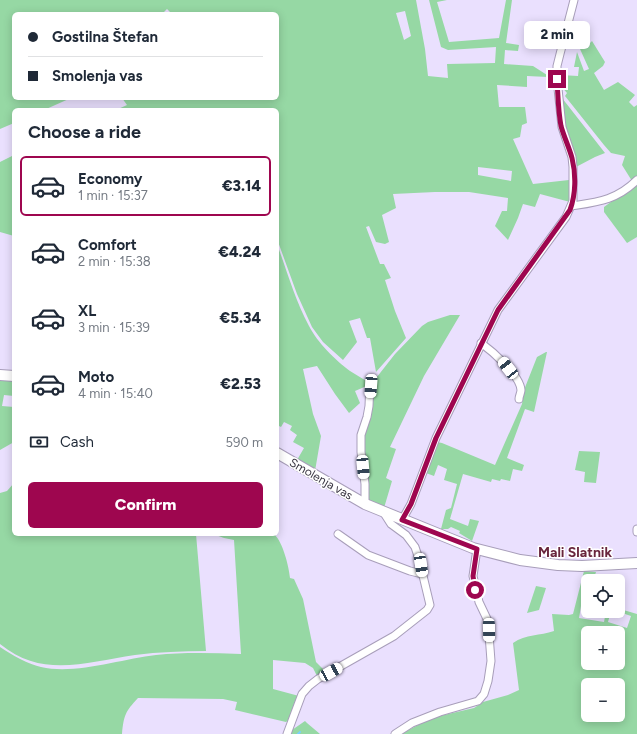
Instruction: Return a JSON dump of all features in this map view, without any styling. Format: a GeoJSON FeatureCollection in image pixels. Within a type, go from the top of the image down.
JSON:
{"type":"FeatureCollection","features":[{"type":"Feature","properties":{"kind":"main road"},"geometry":{"type":"LineString","coordinates":[[0,376],[12,376]]}},
{"type":"Feature","properties":{"kind":"main road","name":"Smolenja vas"},"geometry":{"type":"LineString","coordinates":[[279,454],[365,504],[402,520]]}},
{"type":"Feature","properties":{"kind":"main road"},"geometry":{"type":"LineString","coordinates":[[402,520],[477,549],[520,560],[558,565],[582,566],[637,563]]}},
{"type":"Feature","properties":{"kind":"street"},"geometry":{"type":"LineString","coordinates":[[402,520],[411,504],[436,438],[498,310],[566,217],[572,206],[574,192],[572,157],[562,127],[557,66],[574,0]]}},
{"type":"Feature","properties":{"kind":"street"},"geometry":{"type":"LineString","coordinates":[[572,206],[601,202],[612,198],[637,180]]}},
{"type":"Feature","properties":{"kind":"street"},"geometry":{"type":"LineString","coordinates":[[481,343],[501,359],[517,380],[521,389],[519,399]]}},
{"type":"Feature","properties":{"kind":"street","name":"Smolenja vas"},"geometry":{"type":"LineString","coordinates":[[365,504],[361,434],[369,406],[370,381]]}},
{"type":"Feature","properties":{"kind":"street"},"geometry":{"type":"LineString","coordinates":[[287,734],[302,694],[309,686],[318,679],[394,636],[427,610],[430,605],[419,559],[411,540],[391,524],[384,512]]}},
{"type":"Feature","properties":{"kind":"street"},"geometry":{"type":"LineString","coordinates":[[338,534],[368,555],[422,574]]}},
{"type":"Feature","properties":{"kind":"street"},"geometry":{"type":"LineString","coordinates":[[395,734],[412,723],[440,712],[478,701],[484,694],[488,681],[491,661],[488,621],[475,590],[473,576],[477,549]]}},
{"type":"Feature","properties":{"kind":"green space"},"geometry":{"type":"Polygon","coordinates":[[[0,0],[416,0],[425,49],[428,76],[448,78],[447,64],[495,63],[496,47],[448,50],[441,47],[429,0],[447,0],[437,2],[449,42],[499,38],[506,0],[512,0],[506,43],[519,45],[518,51],[505,50],[504,64],[533,66],[548,77],[527,76],[527,87],[497,85],[499,107],[525,107],[527,123],[522,125],[520,137],[513,139],[533,184],[569,180],[571,185],[570,202],[540,194],[535,207],[523,204],[508,240],[495,226],[502,211],[507,211],[508,198],[469,192],[393,194],[396,208],[382,215],[389,242],[385,244],[376,242],[369,226],[366,227],[380,264],[384,264],[391,278],[385,280],[406,338],[376,372],[370,338],[367,338],[360,318],[349,321],[357,342],[343,360],[323,342],[312,327],[297,294],[279,244],[279,108],[120,108],[127,105],[123,100],[279,100],[279,12],[170,12],[167,9],[164,12],[12,12],[12,100],[66,100],[48,108],[12,108],[12,124],[0,129],[0,0]],[[405,11],[396,13],[404,40],[411,36],[405,11]],[[478,167],[478,175],[511,181],[512,171],[478,167]]]}},
{"type":"Feature","properties":{"kind":"green space"},"geometry":{"type":"Polygon","coordinates":[[[592,41],[605,62],[603,66],[594,73],[604,90],[618,82],[635,95],[629,102],[634,107],[637,105],[637,177],[632,181],[622,165],[625,156],[611,153],[565,96],[567,93],[560,85],[561,75],[578,76],[579,67],[574,67],[577,52],[584,71],[589,69],[580,49],[589,47],[592,41]]]}},
{"type":"Feature","properties":{"kind":"green space"},"geometry":{"type":"Polygon","coordinates":[[[562,98],[605,153],[576,167],[565,130],[562,98]]]}},
{"type":"Feature","properties":{"kind":"green space"},"geometry":{"type":"Polygon","coordinates":[[[12,156],[12,235],[0,232],[0,162],[12,156]]]}},
{"type":"Feature","properties":{"kind":"green space"},"geometry":{"type":"Polygon","coordinates":[[[637,183],[637,237],[627,243],[604,212],[604,207],[637,183]]]}},
{"type":"Feature","properties":{"kind":"green space"},"geometry":{"type":"Polygon","coordinates":[[[279,250],[295,296],[312,332],[333,357],[350,371],[368,382],[369,385],[355,391],[360,403],[349,413],[317,366],[303,369],[313,414],[321,436],[315,471],[297,460],[304,448],[293,442],[297,435],[290,430],[292,426],[284,422],[281,427],[279,426],[279,250]]]}},
{"type":"Feature","properties":{"kind":"green space"},"geometry":{"type":"Polygon","coordinates":[[[450,315],[460,315],[424,376],[390,447],[396,449],[386,478],[392,481],[384,508],[369,501],[364,459],[363,435],[373,382],[395,354],[422,326],[428,322],[450,315]]]}},
{"type":"Feature","properties":{"kind":"green space"},"geometry":{"type":"Polygon","coordinates":[[[546,352],[534,412],[525,409],[507,458],[524,465],[522,471],[513,469],[510,481],[492,479],[491,482],[463,474],[450,519],[468,526],[470,519],[479,521],[472,541],[459,533],[460,531],[451,527],[448,529],[441,529],[446,510],[451,508],[457,484],[444,480],[447,469],[438,465],[434,476],[426,473],[437,442],[495,465],[522,404],[524,390],[537,357],[546,352]]]}},
{"type":"Feature","properties":{"kind":"green space"},"geometry":{"type":"Polygon","coordinates":[[[0,381],[12,381],[12,396],[4,395],[2,406],[12,407],[12,443],[0,450],[0,381]]]}},
{"type":"Feature","properties":{"kind":"green space"},"geometry":{"type":"Polygon","coordinates":[[[579,451],[600,452],[596,483],[584,482],[585,472],[575,470],[579,451]]]}},
{"type":"Feature","properties":{"kind":"green space"},"geometry":{"type":"Polygon","coordinates":[[[12,485],[12,536],[196,536],[206,651],[153,653],[82,664],[49,665],[16,655],[0,644],[0,493],[7,491],[12,485]]]}},
{"type":"Feature","properties":{"kind":"green space"},"geometry":{"type":"Polygon","coordinates":[[[218,536],[276,536],[283,549],[290,578],[294,579],[303,599],[316,662],[324,670],[324,674],[318,678],[313,668],[305,663],[273,660],[273,689],[299,696],[290,719],[286,722],[235,710],[237,702],[223,699],[138,698],[126,714],[122,734],[0,734],[0,647],[31,664],[54,669],[83,668],[167,654],[241,654],[234,540],[218,536]]]}},
{"type":"Feature","properties":{"kind":"green space"},"geometry":{"type":"Polygon","coordinates":[[[584,571],[596,572],[595,574],[583,574],[584,571]]]}},
{"type":"Feature","properties":{"kind":"green space"},"geometry":{"type":"Polygon","coordinates":[[[581,583],[581,606],[579,618],[604,622],[605,618],[609,618],[608,622],[621,626],[581,626],[581,670],[625,670],[625,627],[627,628],[631,616],[625,614],[625,610],[637,614],[637,734],[401,734],[431,718],[474,708],[483,702],[508,695],[519,690],[513,643],[523,638],[554,631],[552,614],[573,614],[581,583]]]}},
{"type":"Feature","properties":{"kind":"green space"},"geometry":{"type":"Polygon","coordinates":[[[536,586],[546,588],[539,610],[527,613],[536,586]]]}},
{"type":"Feature","properties":{"kind":"green space"},"geometry":{"type":"Polygon","coordinates":[[[305,721],[320,734],[290,734],[292,730],[305,721]]]}},
{"type":"Feature","properties":{"kind":"district","name":"Mali Slatnik"},"geometry":{"type":"Point","coordinates":[575,552]}},
{"type":"Feature","properties":{"kind":"route"},"geometry":{"type":"LineString","coordinates":[[475,590],[473,576],[474,561],[477,549],[402,520],[411,504],[436,438],[482,340],[498,310],[570,210],[574,192],[573,167],[572,157],[562,127],[559,112],[557,79]]}}]}
